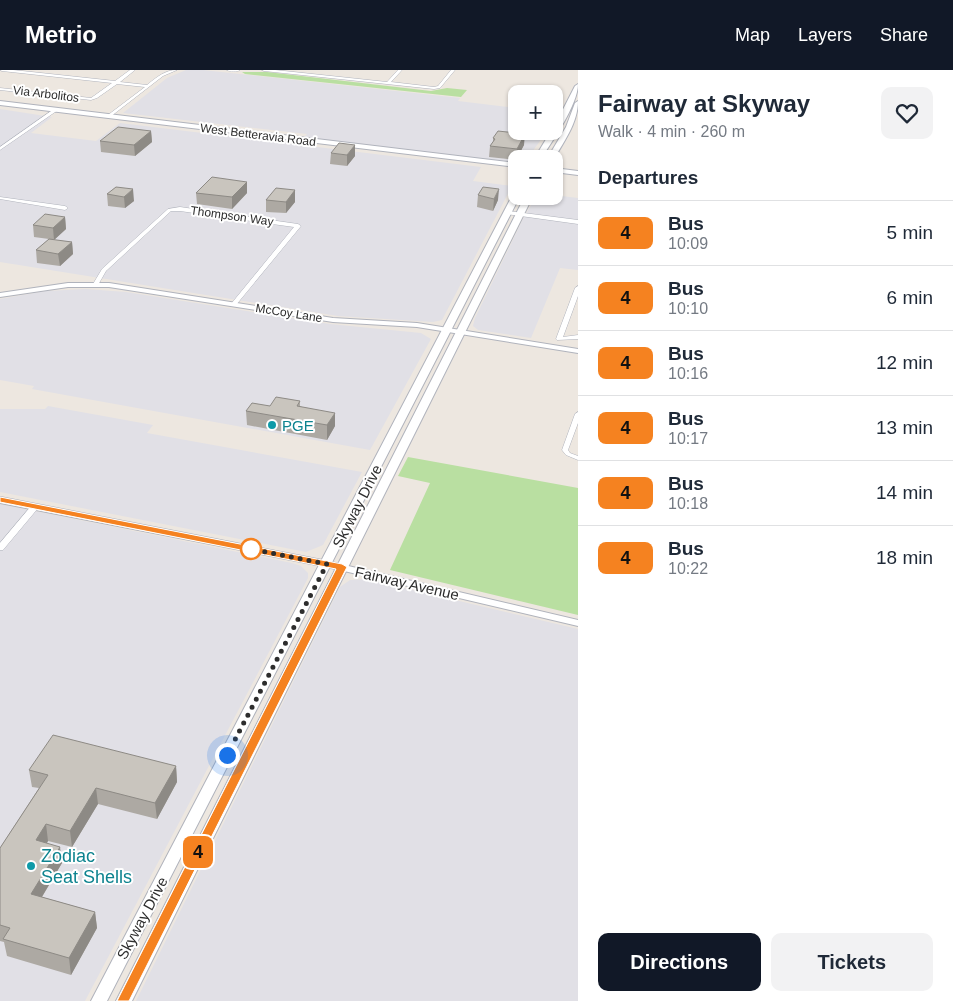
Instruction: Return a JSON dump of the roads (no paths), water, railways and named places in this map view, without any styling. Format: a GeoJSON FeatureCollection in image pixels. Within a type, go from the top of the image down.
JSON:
{"type":"FeatureCollection","features":[{"type":"Feature","properties":{"kind":"main road"},"geometry":{"type":"LineString","coordinates":[[543,150],[558,126],[578,86]]}},
{"type":"Feature","properties":{"kind":"main road"},"geometry":{"type":"LineString","coordinates":[[555,150],[569,127],[578,103]]}},
{"type":"Feature","properties":{"kind":"main road"},"geometry":{"type":"LineString","coordinates":[[563,171],[578,173]]}},
{"type":"Feature","properties":{"kind":"main road"},"geometry":{"type":"LineString","coordinates":[[563,175],[578,177]]}},
{"type":"Feature","properties":{"kind":"main road","name":"Skyway Drive"},"geometry":{"type":"LineString","coordinates":[[99,1001],[512,205]]}},
{"type":"Feature","properties":{"kind":"main road","name":"Skyway Drive"},"geometry":{"type":"LineString","coordinates":[[124,1001],[524,205]]}},
{"type":"Feature","properties":{"kind":"street"},"geometry":{"type":"LineString","coordinates":[[2,70],[149,86]]}},
{"type":"Feature","properties":{"kind":"street"},"geometry":{"type":"LineString","coordinates":[[116,82],[133,70]]}},
{"type":"Feature","properties":{"kind":"street"},"geometry":{"type":"LineString","coordinates":[[110,116],[162,75],[175,70]]}},
{"type":"Feature","properties":{"kind":"street"},"geometry":{"type":"LineString","coordinates":[[229,70],[238,70]]}},
{"type":"Feature","properties":{"kind":"street"},"geometry":{"type":"LineString","coordinates":[[264,70],[434,88],[440,87],[453,70]]}},
{"type":"Feature","properties":{"kind":"street"},"geometry":{"type":"LineString","coordinates":[[388,83],[400,70]]}},
{"type":"Feature","properties":{"kind":"street"},"geometry":{"type":"LineString","coordinates":[[341,78],[344,74]]}},
{"type":"Feature","properties":{"kind":"street","name":"Via Arbolitos"},"geometry":{"type":"LineString","coordinates":[[0,89],[91,99],[116,82]]}},
{"type":"Feature","properties":{"kind":"street","name":"West Betteravia Road"},"geometry":{"type":"LineString","coordinates":[[0,103],[508,168]]}},
{"type":"Feature","properties":{"kind":"street","name":"West Betteravia Road"},"geometry":{"type":"LineString","coordinates":[[0,107],[110,116],[508,164]]}},
{"type":"Feature","properties":{"kind":"street"},"geometry":{"type":"LineString","coordinates":[[0,148],[53,111]]}},
{"type":"Feature","properties":{"kind":"street"},"geometry":{"type":"LineString","coordinates":[[0,198],[65,208]]}},
{"type":"Feature","properties":{"kind":"street","name":"Thompson Way"},"geometry":{"type":"LineString","coordinates":[[96,284],[104,270],[113,261],[170,210],[190,210],[298,226],[234,304]]}},
{"type":"Feature","properties":{"kind":"street"},"geometry":{"type":"LineString","coordinates":[[508,213],[578,222]]}},
{"type":"Feature","properties":{"kind":"street","name":"McCoy Lane"},"geometry":{"type":"LineString","coordinates":[[0,295],[46,287],[96,284],[126,287],[347,322],[397,323],[578,351]]}},
{"type":"Feature","properties":{"kind":"street"},"geometry":{"type":"LineString","coordinates":[[578,288],[577,295],[558,339],[578,337]]}},
{"type":"Feature","properties":{"kind":"street"},"geometry":{"type":"LineString","coordinates":[[578,414],[565,450],[568,454],[578,458]]}},
{"type":"Feature","properties":{"kind":"street","name":"Fairway Avenue"},"geometry":{"type":"LineString","coordinates":[[0,500],[342,567],[578,623]]}},
{"type":"Feature","properties":{"kind":"street"},"geometry":{"type":"LineString","coordinates":[[0,548],[35,507]]}},
{"type":"Feature","properties":{"kind":"place","name":"PGE"},"geometry":{"type":"Point","coordinates":[272,425]}},
{"type":"Feature","properties":{"kind":"place","name":"Zodiac Seat Shells"},"geometry":{"type":"Point","coordinates":[31,866]}}]}
